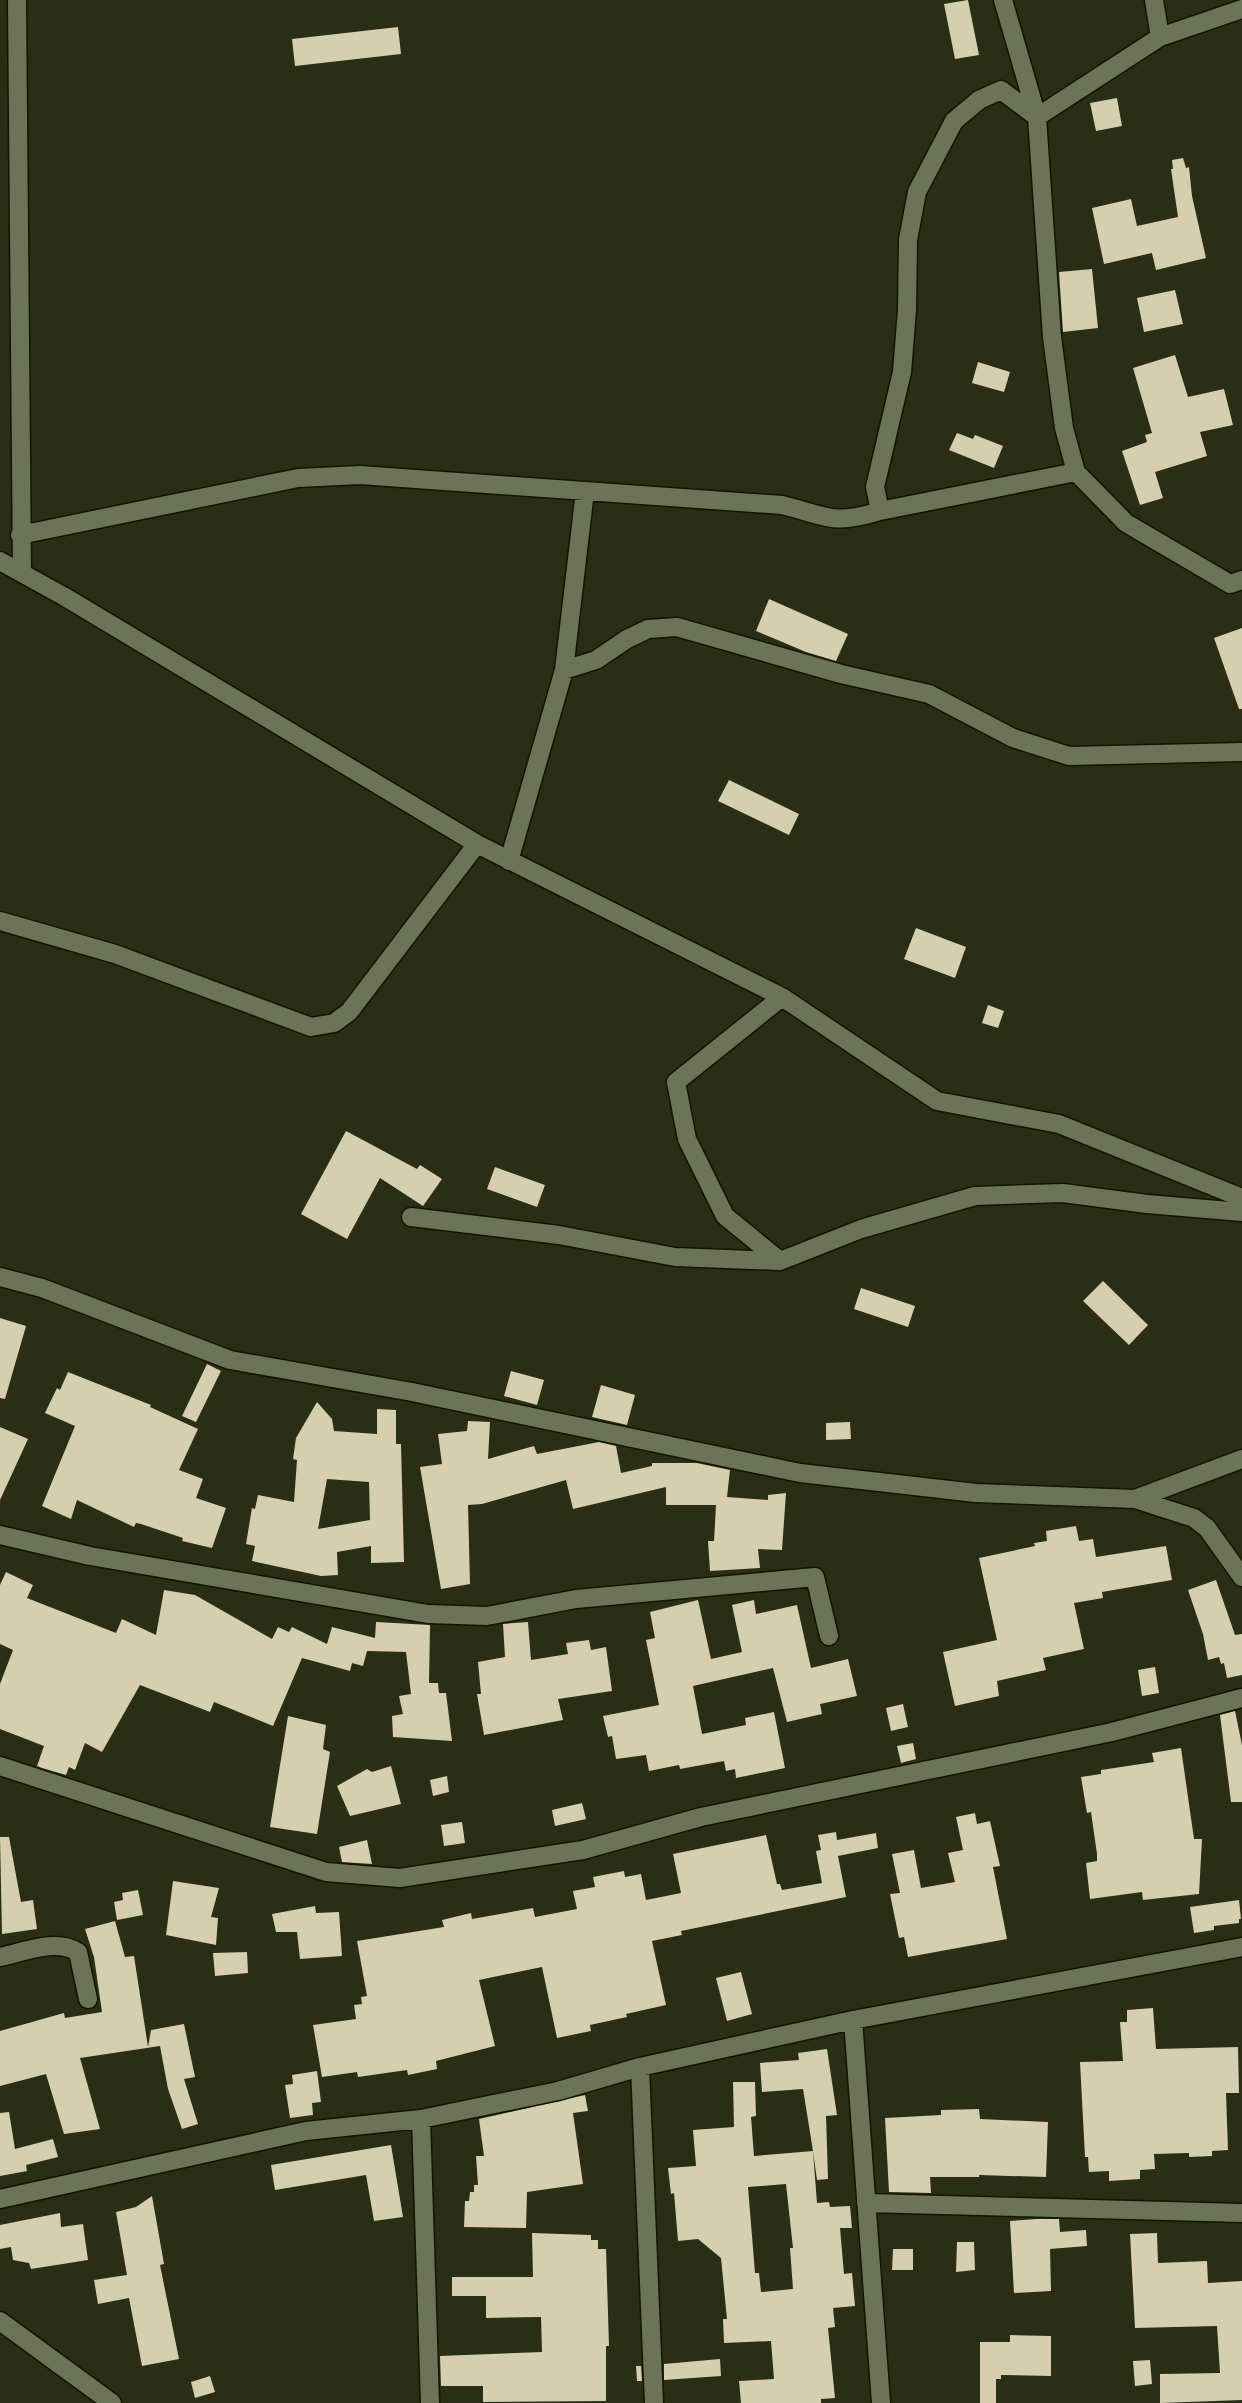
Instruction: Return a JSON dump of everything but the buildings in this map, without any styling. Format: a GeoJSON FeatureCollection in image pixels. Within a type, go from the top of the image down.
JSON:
{"type":"FeatureCollection","features":[{"type":"Feature","properties":{"kind":"street"},"geometry":{"type":"LineString","coordinates":[[17,0],[22,573]]}},
{"type":"Feature","properties":{"kind":"street"},"geometry":{"type":"LineString","coordinates":[[1003,0],[1037,117],[1052,337],[1064,428],[1076,472],[1126,523],[1230,584],[1242,580]]}},
{"type":"Feature","properties":{"kind":"street"},"geometry":{"type":"LineString","coordinates":[[1154,0],[1160,37]]}},
{"type":"Feature","properties":{"kind":"street"},"geometry":{"type":"LineString","coordinates":[[1037,117],[1160,37],[1242,9]]}},
{"type":"Feature","properties":{"kind":"street"},"geometry":{"type":"LineString","coordinates":[[880,511],[875,488],[902,372],[907,310],[908,240],[917,192],[954,121],[979,100],[1001,90],[1037,117]]}},
{"type":"Feature","properties":{"kind":"street"},"geometry":{"type":"LineString","coordinates":[[20,535],[298,478],[326,476],[782,505],[830,520],[851,520],[880,511],[1076,472]]}},
{"type":"Feature","properties":{"kind":"street"},"geometry":{"type":"LineString","coordinates":[[509,861],[564,670],[585,491]]}},
{"type":"Feature","properties":{"kind":"street"},"geometry":{"type":"LineString","coordinates":[[0,561],[477,844],[782,997],[883,1067],[937,1101],[1059,1124],[1242,1198]]}},
{"type":"Feature","properties":{"kind":"street"},"geometry":{"type":"LineString","coordinates":[[564,670],[596,660],[648,628],[677,627],[841,674],[929,694],[1013,738],[1069,756],[1242,752]]}},
{"type":"Feature","properties":{"kind":"street"},"geometry":{"type":"LineString","coordinates":[[0,921],[115,954],[311,1027],[334,1023],[349,1012],[477,844]]}},
{"type":"Feature","properties":{"kind":"street"},"geometry":{"type":"LineString","coordinates":[[780,1261],[725,1216],[687,1139],[676,1082],[782,997]]}},
{"type":"Feature","properties":{"kind":"street"},"geometry":{"type":"LineString","coordinates":[[411,1217],[559,1235],[675,1257],[780,1261],[861,1228],[975,1196],[1063,1193],[1147,1204],[1242,1212]]}},
{"type":"Feature","properties":{"kind":"street"},"geometry":{"type":"LineString","coordinates":[[0,1277],[42,1287],[230,1360],[412,1392],[800,1473],[976,1493],[1135,1499],[1194,1518],[1207,1528],[1242,1577]]}},
{"type":"Feature","properties":{"kind":"street"},"geometry":{"type":"LineString","coordinates":[[1135,1499],[1242,1459]]}},
{"type":"Feature","properties":{"kind":"street"},"geometry":{"type":"LineString","coordinates":[[0,1535],[90,1556],[428,1614],[487,1616],[576,1599],[815,1577],[829,1636]]}},
{"type":"Feature","properties":{"kind":"street"},"geometry":{"type":"LineString","coordinates":[[0,1766],[326,1872],[400,1878],[583,1850],[700,1817],[1112,1732],[1242,1698]]}},
{"type":"Feature","properties":{"kind":"street"},"geometry":{"type":"LineString","coordinates":[[0,1957],[55,1946],[68,1946],[78,1952],[88,1999]]}},
{"type":"Feature","properties":{"kind":"street"},"geometry":{"type":"LineString","coordinates":[[0,2199],[306,2131],[422,2119],[558,2091],[640,2067],[853,2020],[1242,1947]]}},
{"type":"Feature","properties":{"kind":"street"},"geometry":{"type":"LineString","coordinates":[[853,2020],[881,2403]]}},
{"type":"Feature","properties":{"kind":"street"},"geometry":{"type":"LineString","coordinates":[[640,2067],[654,2403]]}},
{"type":"Feature","properties":{"kind":"street"},"geometry":{"type":"LineString","coordinates":[[422,2119],[430,2403]]}},
{"type":"Feature","properties":{"kind":"street"},"geometry":{"type":"LineString","coordinates":[[866,2203],[1242,2212]]}},
{"type":"Feature","properties":{"kind":"street"},"geometry":{"type":"LineString","coordinates":[[0,2321],[112,2403]]}}]}
